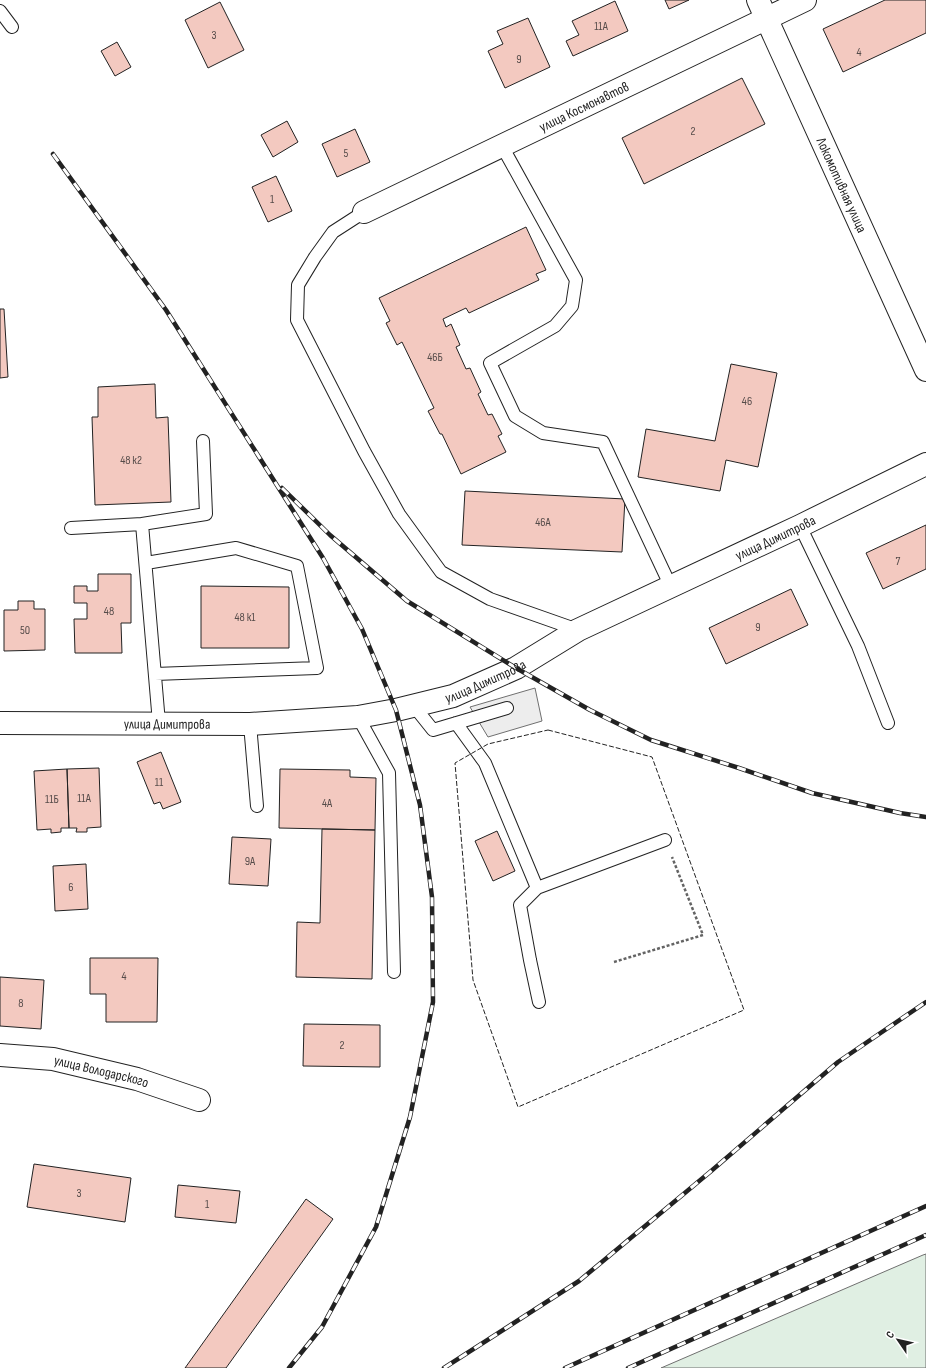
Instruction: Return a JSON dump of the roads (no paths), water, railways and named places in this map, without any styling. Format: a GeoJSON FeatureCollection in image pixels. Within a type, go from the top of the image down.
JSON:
{"type":"FeatureCollection","features":[{"type":"Feature","properties":{"kind":"street","name":"улица Космонавтов"},"geometry":{"type":"LineString","coordinates":[[364,212],[502,146],[762,9],[805,0]]}},
{"type":"Feature","properties":{"kind":"street","name":"Локомотивная улица"},"geometry":{"type":"LineString","coordinates":[[762,9],[926,370]]}},
{"type":"Feature","properties":{"kind":"street","name":"улица Димитрова"},"geometry":{"type":"LineString","coordinates":[[0,723],[250,724],[358,718],[453,696],[516,668],[578,630],[800,526],[926,464]]}},
{"type":"Feature","properties":{"kind":"street","name":"улица Володарского"},"geometry":{"type":"LineString","coordinates":[[0,1055],[53,1059],[137,1079],[199,1100]]}},
{"type":"Feature","properties":{"kind":"lane"},"geometry":{"type":"LineString","coordinates":[[0,11],[12,27]]}},
{"type":"Feature","properties":{"kind":"lane"},"geometry":{"type":"LineString","coordinates":[[502,146],[576,280],[572,306],[555,326],[490,363],[515,416],[543,433],[603,442],[672,587]]}},
{"type":"Feature","properties":{"kind":"lane"},"geometry":{"type":"LineString","coordinates":[[364,212],[333,232],[315,257],[298,285],[297,320],[364,451],[399,514],[441,572],[490,598],[578,630]]}},
{"type":"Feature","properties":{"kind":"lane"},"geometry":{"type":"LineString","coordinates":[[71,528],[142,524],[206,514],[202,441]]}},
{"type":"Feature","properties":{"kind":"lane"},"geometry":{"type":"LineString","coordinates":[[142,524],[159,723]]}},
{"type":"Feature","properties":{"kind":"lane"},"geometry":{"type":"LineString","coordinates":[[800,526],[858,646],[888,722]]}},
{"type":"Feature","properties":{"kind":"lane"},"geometry":{"type":"LineString","coordinates":[[146,563],[236,548],[298,566],[316,668],[155,674]]}},
{"type":"Feature","properties":{"kind":"lane"},"geometry":{"type":"LineString","coordinates":[[413,705],[433,730],[507,708]]}},
{"type":"Feature","properties":{"kind":"lane"},"geometry":{"type":"LineString","coordinates":[[358,718],[389,773],[394,972]]}},
{"type":"Feature","properties":{"kind":"lane"},"geometry":{"type":"LineString","coordinates":[[456,723],[485,763],[537,888]]}},
{"type":"Feature","properties":{"kind":"lane"},"geometry":{"type":"LineString","coordinates":[[250,724],[257,806]]}},
{"type":"Feature","properties":{"kind":"lane"},"geometry":{"type":"LineString","coordinates":[[539,1002],[520,905],[537,888],[665,840]]}},
{"type":"Feature","properties":{"kind":"railway"},"geometry":{"type":"LineString","coordinates":[[53,154],[166,310],[323,558],[362,629],[396,710],[420,805],[432,897],[433,1002],[410,1117],[376,1227],[322,1327],[289,1368]]}},
{"type":"Feature","properties":{"kind":"railway"},"geometry":{"type":"LineString","coordinates":[[282,488],[330,535],[407,601],[516,668],[590,710],[651,740],[812,793],[900,813],[926,817]]}},
{"type":"Feature","properties":{"kind":"railway"},"geometry":{"type":"LineString","coordinates":[[444,1368],[579,1281],[710,1172],[838,1062],[926,1002]]}},
{"type":"Feature","properties":{"kind":"railway"},"geometry":{"type":"LineString","coordinates":[[565,1368],[926,1206]]}},
{"type":"Feature","properties":{"kind":"railway"},"geometry":{"type":"LineString","coordinates":[[628,1368],[926,1235]]}}]}
